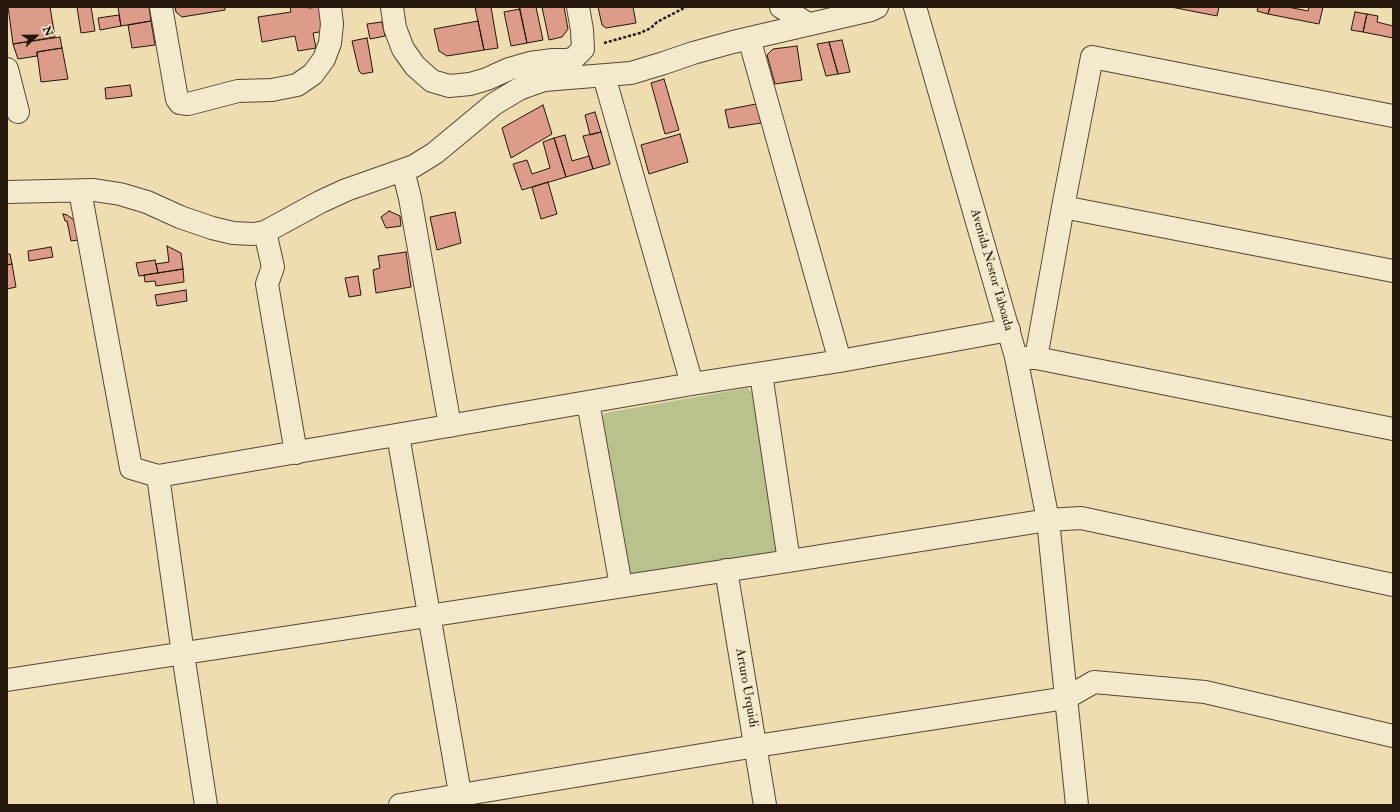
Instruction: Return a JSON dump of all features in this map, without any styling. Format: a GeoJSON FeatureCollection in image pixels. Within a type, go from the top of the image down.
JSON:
{"type":"FeatureCollection","features":[{"type":"Feature","properties":{"kind":"street"},"geometry":{"type":"LineString","coordinates":[[161,7],[174,90],[180,103],[188,104],[238,91],[272,90],[297,85],[313,74],[324,58],[330,43],[332,24],[330,7]]}},
{"type":"Feature","properties":{"kind":"street"},"geometry":{"type":"LineString","coordinates":[[392,7],[395,28],[403,49],[415,66],[432,81],[449,86],[470,84],[487,79],[509,69],[530,63],[568,60],[574,58],[583,49],[583,35],[578,7]]}},
{"type":"Feature","properties":{"kind":"street"},"geometry":{"type":"LineString","coordinates":[[781,7],[808,24]]}},
{"type":"Feature","properties":{"kind":"street"},"geometry":{"type":"LineString","coordinates":[[7,192],[94,190],[120,194],[147,202],[180,217],[233,233],[253,234],[265,232],[320,202],[346,190],[414,166],[435,153],[494,104],[519,89],[544,80],[631,73],[693,53],[749,38],[871,10],[877,7]]}},
{"type":"Feature","properties":{"kind":"street","name":"Avenida Nestor Taboada"},"geometry":{"type":"LineString","coordinates":[[917,16],[1009,330],[1026,358],[1048,520],[1077,805]]}},
{"type":"Feature","properties":{"kind":"street"},"geometry":{"type":"LineString","coordinates":[[749,38],[840,361]]}},
{"type":"Feature","properties":{"kind":"street"},"geometry":{"type":"LineString","coordinates":[[1393,116],[1092,57],[1062,206],[1026,358],[1393,429]]}},
{"type":"Feature","properties":{"kind":"street"},"geometry":{"type":"LineString","coordinates":[[7,69],[18,112]]}},
{"type":"Feature","properties":{"kind":"street"},"geometry":{"type":"LineString","coordinates":[[604,76],[692,384]]}},
{"type":"Feature","properties":{"kind":"street"},"geometry":{"type":"LineString","coordinates":[[402,170],[410,198],[450,426]]}},
{"type":"Feature","properties":{"kind":"street"},"geometry":{"type":"LineString","coordinates":[[80,191],[131,468],[158,476],[398,436],[692,384],[840,361],[1009,330]]}},
{"type":"Feature","properties":{"kind":"street"},"geometry":{"type":"LineString","coordinates":[[1062,206],[1393,271]]}},
{"type":"Feature","properties":{"kind":"street"},"geometry":{"type":"LineString","coordinates":[[265,232],[273,267],[267,284],[296,453]]}},
{"type":"Feature","properties":{"kind":"street"},"geometry":{"type":"LineString","coordinates":[[761,374],[789,562]]}},
{"type":"Feature","properties":{"kind":"street"},"geometry":{"type":"LineString","coordinates":[[588,402],[621,586]]}},
{"type":"Feature","properties":{"kind":"street"},"geometry":{"type":"LineString","coordinates":[[398,436],[461,800]]}},
{"type":"Feature","properties":{"kind":"street"},"geometry":{"type":"LineString","coordinates":[[158,476],[206,805]]}},
{"type":"Feature","properties":{"kind":"street"},"geometry":{"type":"LineString","coordinates":[[7,680],[726,570],[789,562],[1048,520],[1081,518],[1393,584]]}},
{"type":"Feature","properties":{"kind":"street","name":"Arturo Urquidi"},"geometry":{"type":"LineString","coordinates":[[726,570],[765,805]]}},
{"type":"Feature","properties":{"kind":"street"},"geometry":{"type":"LineString","coordinates":[[400,805],[461,800],[756,746],[1066,698],[1094,682],[1205,692],[1393,736]]}},
{"type":"Feature","properties":{"kind":"path"},"geometry":{"type":"LineString","coordinates":[[583,35],[590,41],[601,44],[631,37],[651,28],[657,22],[686,7]]}},
{"type":"Feature","properties":{"kind":"green space"},"geometry":{"type":"Polygon","coordinates":[[[747,388],[755,394],[780,545],[775,553],[633,576],[629,572],[600,418],[605,413],[747,388]]]}},
{"type":"Feature","properties":{"kind":"building"},"geometry":{"type":"Polygon","coordinates":[[[8,7],[50,7],[55,37],[13,44],[8,7]]]}},
{"type":"Feature","properties":{"kind":"building"},"geometry":{"type":"Polygon","coordinates":[[[77,7],[91,7],[95,31],[81,33],[77,7]]]}},
{"type":"Feature","properties":{"kind":"building"},"geometry":{"type":"Polygon","coordinates":[[[118,7],[149,7],[151,21],[121,26],[118,7]]]}},
{"type":"Feature","properties":{"kind":"building"},"geometry":{"type":"Polygon","coordinates":[[[175,7],[225,7],[225,10],[182,17],[176,12],[175,7]]]}},
{"type":"Feature","properties":{"kind":"building"},"geometry":{"type":"Polygon","coordinates":[[[290,7],[321,7],[325,31],[313,33],[316,48],[298,51],[295,36],[262,42],[258,17],[291,12],[290,7]]]}},
{"type":"Feature","properties":{"kind":"building"},"geometry":{"type":"Polygon","coordinates":[[[475,7],[491,7],[498,48],[484,50],[475,7]]]}},
{"type":"Feature","properties":{"kind":"building"},"geometry":{"type":"Polygon","coordinates":[[[519,7],[536,7],[543,40],[527,43],[519,7]]]}},
{"type":"Feature","properties":{"kind":"building"},"geometry":{"type":"Polygon","coordinates":[[[542,7],[564,7],[568,29],[562,37],[549,40],[542,7]]]}},
{"type":"Feature","properties":{"kind":"building"},"geometry":{"type":"Polygon","coordinates":[[[598,7],[633,7],[636,23],[606,28],[602,25],[598,7]]]}},
{"type":"Feature","properties":{"kind":"building"},"geometry":{"type":"Polygon","coordinates":[[[1171,7],[1219,7],[1217,16],[1171,7]]]}},
{"type":"Feature","properties":{"kind":"building"},"geometry":{"type":"Polygon","coordinates":[[[1258,7],[1270,7],[1268,14],[1257,11],[1258,7]]]}},
{"type":"Feature","properties":{"kind":"building"},"geometry":{"type":"Polygon","coordinates":[[[1270,7],[1288,7],[1308,11],[1309,7],[1323,7],[1319,24],[1268,14],[1270,7]]]}},
{"type":"Feature","properties":{"kind":"building"},"geometry":{"type":"Polygon","coordinates":[[[520,9],[527,43],[511,46],[504,12],[520,9]]]}},
{"type":"Feature","properties":{"kind":"building"},"geometry":{"type":"Polygon","coordinates":[[[1355,12],[1367,14],[1363,32],[1351,30],[1355,12]]]}},
{"type":"Feature","properties":{"kind":"building"},"geometry":{"type":"Polygon","coordinates":[[[1367,14],[1378,16],[1377,22],[1393,26],[1393,38],[1363,32],[1367,14]]]}},
{"type":"Feature","properties":{"kind":"building"},"geometry":{"type":"Polygon","coordinates":[[[119,15],[121,26],[100,30],[98,18],[119,15]]]}},
{"type":"Feature","properties":{"kind":"building"},"geometry":{"type":"Polygon","coordinates":[[[151,21],[155,45],[132,48],[128,25],[151,21]]]}},
{"type":"Feature","properties":{"kind":"building"},"geometry":{"type":"Polygon","coordinates":[[[478,21],[484,50],[447,56],[439,51],[434,29],[478,21]]]}},
{"type":"Feature","properties":{"kind":"building"},"geometry":{"type":"Polygon","coordinates":[[[382,22],[385,36],[370,39],[367,24],[382,22]]]}},
{"type":"Feature","properties":{"kind":"building"},"geometry":{"type":"Polygon","coordinates":[[[60,37],[62,48],[37,52],[37,56],[18,59],[13,44],[60,37]]]}},
{"type":"Feature","properties":{"kind":"building"},"geometry":{"type":"Polygon","coordinates":[[[367,38],[373,72],[362,74],[359,71],[352,41],[367,38]]]}},
{"type":"Feature","properties":{"kind":"building"},"geometry":{"type":"Polygon","coordinates":[[[842,40],[850,72],[838,74],[829,42],[842,40]]]}},
{"type":"Feature","properties":{"kind":"building"},"geometry":{"type":"Polygon","coordinates":[[[829,42],[838,74],[826,76],[817,44],[829,42]]]}},
{"type":"Feature","properties":{"kind":"building"},"geometry":{"type":"Polygon","coordinates":[[[797,46],[802,80],[775,84],[767,55],[773,49],[797,46]]]}},
{"type":"Feature","properties":{"kind":"building"},"geometry":{"type":"Polygon","coordinates":[[[62,48],[68,79],[41,82],[37,52],[62,48]]]}},
{"type":"Feature","properties":{"kind":"building"},"geometry":{"type":"Polygon","coordinates":[[[664,79],[679,130],[665,134],[651,83],[664,79]]]}},
{"type":"Feature","properties":{"kind":"building"},"geometry":{"type":"Polygon","coordinates":[[[130,85],[132,96],[106,99],[105,88],[130,85]]]}},
{"type":"Feature","properties":{"kind":"building"},"geometry":{"type":"Polygon","coordinates":[[[756,104],[761,123],[729,128],[725,110],[756,104]]]}},
{"type":"Feature","properties":{"kind":"building"},"geometry":{"type":"Polygon","coordinates":[[[543,105],[552,134],[511,158],[502,128],[543,105]]]}},
{"type":"Feature","properties":{"kind":"building"},"geometry":{"type":"Polygon","coordinates":[[[595,112],[601,132],[590,135],[585,115],[595,112]]]}},
{"type":"Feature","properties":{"kind":"building"},"geometry":{"type":"Polygon","coordinates":[[[601,132],[610,164],[593,169],[583,136],[601,132]]]}},
{"type":"Feature","properties":{"kind":"building"},"geometry":{"type":"Polygon","coordinates":[[[680,134],[688,162],[649,174],[641,145],[680,134]]]}},
{"type":"Feature","properties":{"kind":"building"},"geometry":{"type":"Polygon","coordinates":[[[565,135],[572,161],[589,156],[593,169],[566,177],[554,138],[565,135]]]}},
{"type":"Feature","properties":{"kind":"building"},"geometry":{"type":"Polygon","coordinates":[[[554,138],[566,177],[522,190],[513,164],[527,160],[532,174],[550,168],[543,142],[554,138]]]}},
{"type":"Feature","properties":{"kind":"building"},"geometry":{"type":"Polygon","coordinates":[[[548,182],[557,214],[541,219],[532,187],[548,182]]]}},
{"type":"Feature","properties":{"kind":"building"},"geometry":{"type":"Polygon","coordinates":[[[389,211],[400,216],[401,226],[386,228],[381,217],[389,211]]]}},
{"type":"Feature","properties":{"kind":"building"},"geometry":{"type":"Polygon","coordinates":[[[455,212],[461,243],[437,250],[430,217],[455,212]]]}},
{"type":"Feature","properties":{"kind":"building"},"geometry":{"type":"Polygon","coordinates":[[[63,214],[74,220],[78,240],[71,241],[67,221],[65,221],[63,214]]]}},
{"type":"Feature","properties":{"kind":"building"},"geometry":{"type":"Polygon","coordinates":[[[167,246],[181,253],[183,269],[158,273],[156,264],[169,262],[167,246]]]}},
{"type":"Feature","properties":{"kind":"building"},"geometry":{"type":"Polygon","coordinates":[[[51,247],[53,257],[29,261],[28,251],[51,247]]]}},
{"type":"Feature","properties":{"kind":"building"},"geometry":{"type":"Polygon","coordinates":[[[406,252],[411,287],[376,293],[373,270],[380,268],[378,256],[406,252]]]}},
{"type":"Feature","properties":{"kind":"building"},"geometry":{"type":"Polygon","coordinates":[[[7,254],[10,254],[12,264],[7,265],[7,254]]]}},
{"type":"Feature","properties":{"kind":"building"},"geometry":{"type":"Polygon","coordinates":[[[155,260],[158,273],[139,276],[136,263],[155,260]]]}},
{"type":"Feature","properties":{"kind":"building"},"geometry":{"type":"Polygon","coordinates":[[[12,264],[16,287],[7,289],[7,265],[12,264]]]}},
{"type":"Feature","properties":{"kind":"building"},"geometry":{"type":"Polygon","coordinates":[[[183,269],[184,282],[156,286],[155,281],[145,282],[144,275],[183,269]]]}},
{"type":"Feature","properties":{"kind":"building"},"geometry":{"type":"Polygon","coordinates":[[[358,276],[361,295],[349,297],[345,278],[358,276]]]}},
{"type":"Feature","properties":{"kind":"building"},"geometry":{"type":"Polygon","coordinates":[[[186,290],[187,301],[157,306],[155,295],[186,290]]]}}]}
